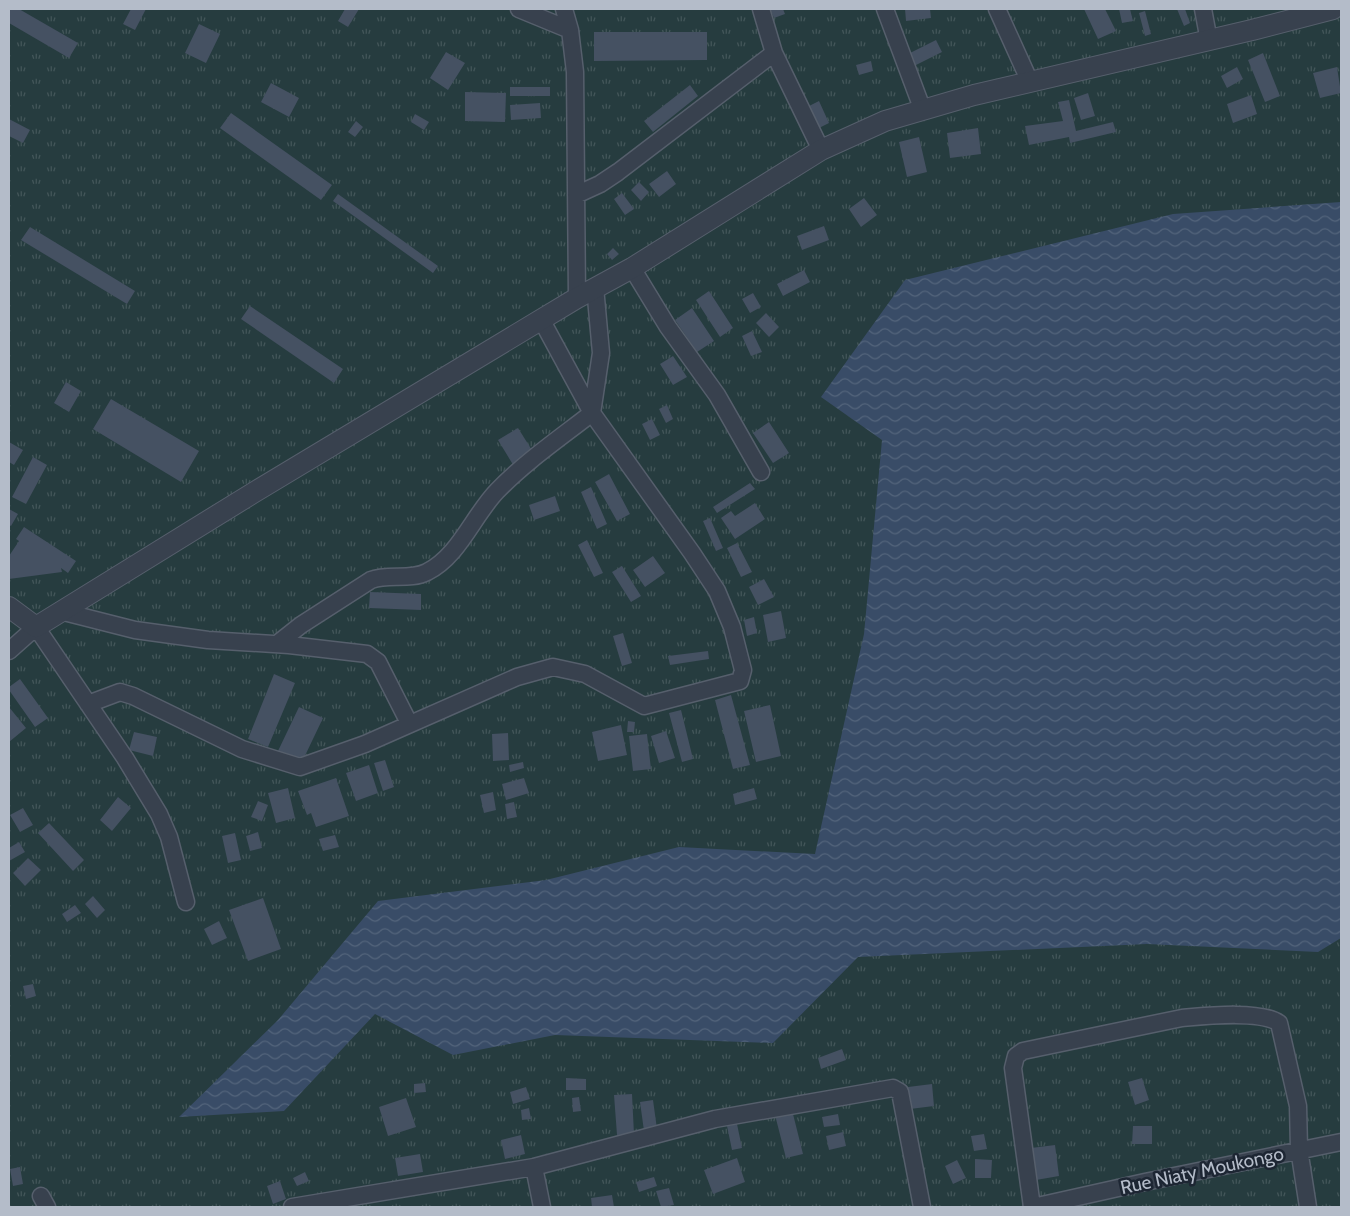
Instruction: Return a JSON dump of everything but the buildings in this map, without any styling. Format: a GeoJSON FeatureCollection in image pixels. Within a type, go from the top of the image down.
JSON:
{"type":"FeatureCollection","features":[{"type":"Feature","properties":{"kind":"street"},"geometry":{"type":"LineString","coordinates":[[519,9],[570,30]]}},
{"type":"Feature","properties":{"kind":"street"},"geometry":{"type":"LineString","coordinates":[[564,9],[570,30],[575,72],[577,298]]}},
{"type":"Feature","properties":{"kind":"street"},"geometry":{"type":"LineString","coordinates":[[761,9],[774,54],[820,150]]}},
{"type":"Feature","properties":{"kind":"street"},"geometry":{"type":"LineString","coordinates":[[885,9],[922,108]]}},
{"type":"Feature","properties":{"kind":"street"},"geometry":{"type":"LineString","coordinates":[[997,9],[1030,82]]}},
{"type":"Feature","properties":{"kind":"street"},"geometry":{"type":"LineString","coordinates":[[1203,9],[1209,40]]}},
{"type":"Feature","properties":{"kind":"street"},"geometry":{"type":"LineString","coordinates":[[9,651],[36,627],[60,611],[542,321],[577,298],[632,268],[820,150],[885,120],[922,108],[1333,9]]}},
{"type":"Feature","properties":{"kind":"street"},"geometry":{"type":"LineString","coordinates":[[576,194],[600,184],[618,172],[774,54]]}},
{"type":"Feature","properties":{"kind":"street"},"geometry":{"type":"LineString","coordinates":[[632,268],[668,327],[717,395],[761,472]]}},
{"type":"Feature","properties":{"kind":"street"},"geometry":{"type":"LineString","coordinates":[[277,644],[301,625],[381,575],[410,576],[426,573],[444,559],[462,540],[498,491],[592,413],[601,353],[596,287]]}},
{"type":"Feature","properties":{"kind":"street"},"geometry":{"type":"LineString","coordinates":[[88,704],[120,692],[134,696],[242,749],[300,767],[365,744],[517,678],[553,667],[585,674],[644,706],[740,681],[743,670],[732,627],[717,591],[592,413],[542,321]]}},
{"type":"Feature","properties":{"kind":"street"},"geometry":{"type":"LineString","coordinates":[[9,607],[36,627],[159,814],[169,837],[186,902]]}},
{"type":"Feature","properties":{"kind":"street"},"geometry":{"type":"LineString","coordinates":[[60,611],[135,630],[208,640],[277,644],[367,654],[378,662],[410,723]]}},
{"type":"Feature","properties":{"kind":"street"},"geometry":{"type":"LineString","coordinates":[[1033,1207],[1013,1068],[1016,1056],[1023,1051],[1182,1018],[1204,1016],[1272,1018],[1279,1023],[1283,1031],[1298,1106],[1299,1149],[1308,1207]]}},
{"type":"Feature","properties":{"kind":"street"},"geometry":{"type":"LineString","coordinates":[[292,1207],[534,1167],[715,1119],[893,1088],[900,1092],[922,1207]]}},
{"type":"Feature","properties":{"kind":"street","name":"Rue Niaty Moukongo"},"geometry":{"type":"LineString","coordinates":[[1033,1207],[1299,1149],[1341,1142]]}},
{"type":"Feature","properties":{"kind":"street"},"geometry":{"type":"LineString","coordinates":[[534,1167],[542,1207]]}},
{"type":"Feature","properties":{"kind":"green space"},"geometry":{"type":"Polygon","coordinates":[[[9,9],[1341,9],[1341,1207],[9,1207],[9,9]]]}},
{"type":"Feature","properties":{"kind":"water"},"geometry":{"type":"Polygon","coordinates":[[[1341,202],[1341,938],[1318,952],[1147,944],[858,957],[773,1043],[555,1035],[453,1055],[375,1014],[284,1111],[179,1117],[278,1020],[378,901],[546,880],[679,847],[815,854],[864,634],[882,440],[821,397],[905,280],[1173,214],[1341,202]]]}}]}
